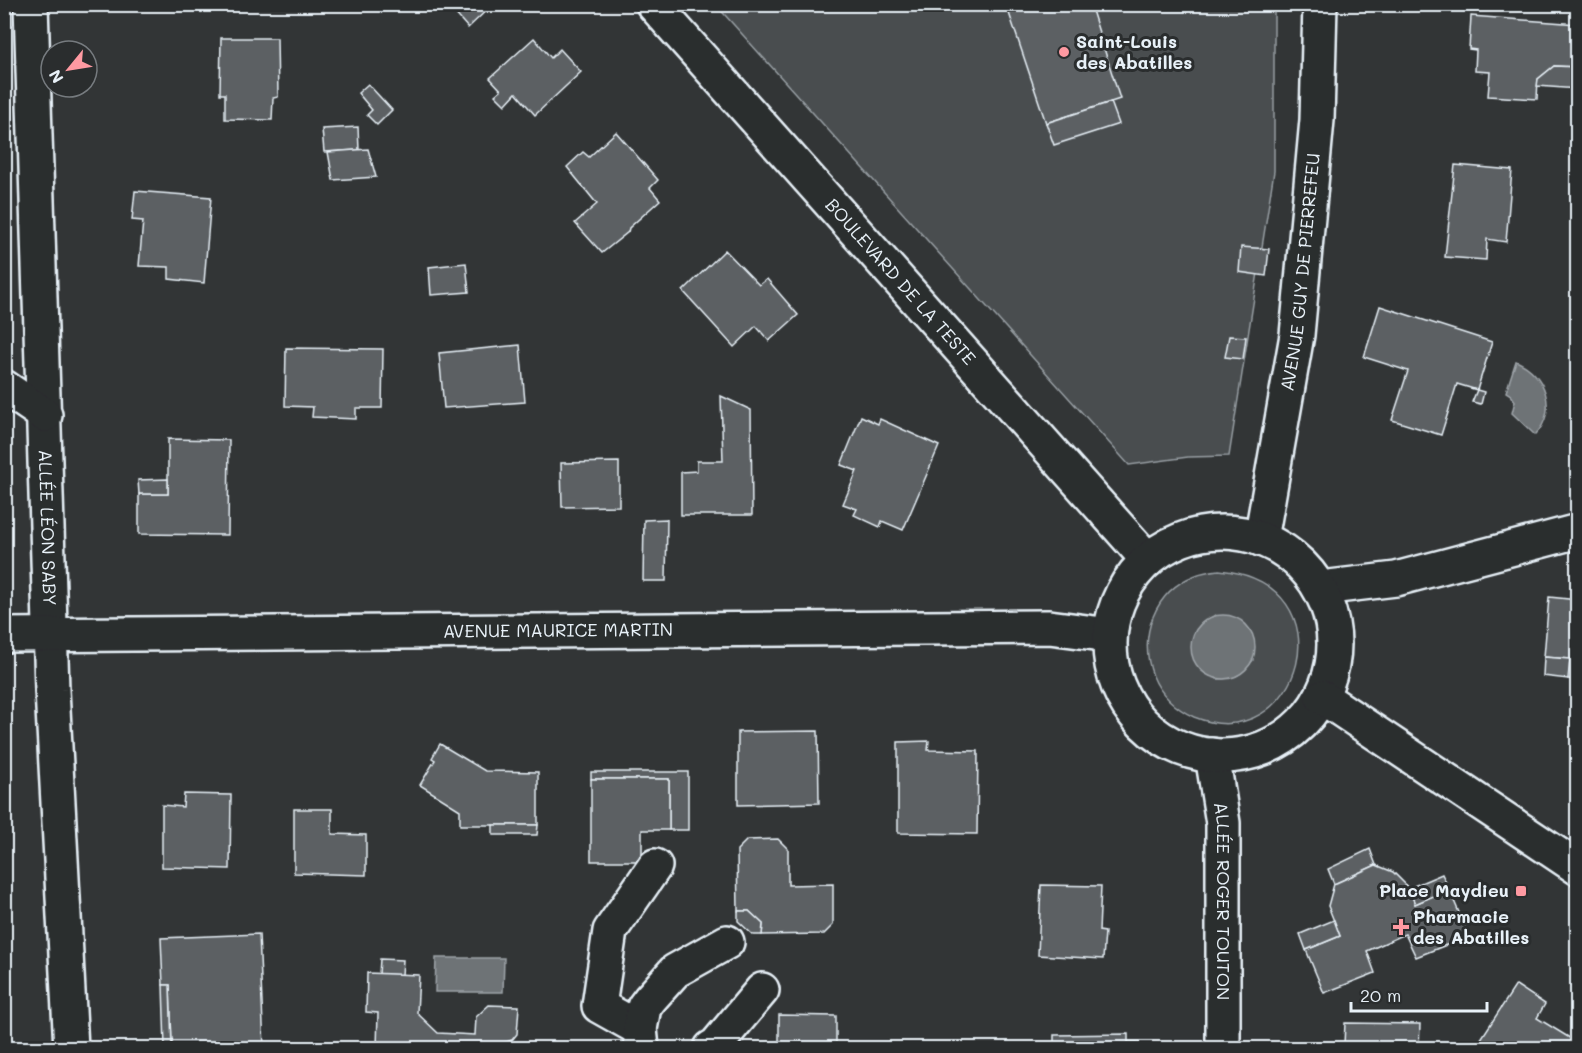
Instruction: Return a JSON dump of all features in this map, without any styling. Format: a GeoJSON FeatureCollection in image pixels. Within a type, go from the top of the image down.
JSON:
{"type":"FeatureCollection","features":[{"type":"Feature","properties":{"kind":"street","name":"ALLÉE LÉON SABY"},"geometry":{"type":"LineString","coordinates":[[31,4],[50,635],[71,1048]]}},
{"type":"Feature","properties":{"kind":"street","name":"BOULEVARD DE LA TESTE"},"geometry":{"type":"LineString","coordinates":[[653,4],[1148,560]]}},
{"type":"Feature","properties":{"kind":"street","name":"AVENUE GUY DE PIERREFEU"},"geometry":{"type":"LineString","coordinates":[[1261,539],[1297,335],[1317,120],[1320,4]]}},
{"type":"Feature","properties":{"kind":"street"},"geometry":{"type":"LineString","coordinates":[[4,387],[45,416]]}},
{"type":"Feature","properties":{"kind":"street"},"geometry":{"type":"LineString","coordinates":[[1321,588],[1396,579],[1578,531]]}},
{"type":"Feature","properties":{"kind":"street"},"geometry":{"type":"LineString","coordinates":[[1226,532],[1261,539],[1290,554],[1321,588],[1332,618],[1332,667],[1322,697],[1302,724],[1281,741],[1243,755],[1212,755],[1171,745],[1138,720],[1118,686],[1112,669],[1110,635],[1118,602],[1148,560],[1194,535],[1226,532]]}},
{"type":"Feature","properties":{"kind":"street","name":"AVENUE MAURICE MARTIN"},"geometry":{"type":"LineString","coordinates":[[4,635],[1048,627],[1110,635]]}},
{"type":"Feature","properties":{"kind":"street"},"geometry":{"type":"LineString","coordinates":[[1322,697],[1578,868]]}},
{"type":"Feature","properties":{"kind":"street","name":"ALLÉE ROGER TOUTON"},"geometry":{"type":"LineString","coordinates":[[1212,755],[1223,823],[1223,1048]]}},
{"type":"Feature","properties":{"kind":"street"},"geometry":{"type":"LineString","coordinates":[[641,1039],[599,1006],[610,931],[655,866]]}},
{"type":"Feature","properties":{"kind":"street"},"geometry":{"type":"LineString","coordinates":[[641,1039],[645,1007],[675,972],[727,942]]}},
{"type":"Feature","properties":{"kind":"street"},"geometry":{"type":"LineString","coordinates":[[711,1048],[762,990]]}},
{"type":"Feature","properties":{"kind":"shaded area"},"geometry":{"type":"Polygon","coordinates":[[[716,5],[1274,5],[1274,171],[1229,456],[1188,457],[1129,465],[716,5]]]}},
{"type":"Feature","properties":{"kind":"shaded area"},"geometry":{"type":"Polygon","coordinates":[[[1516,361],[1535,374],[1545,393],[1546,415],[1535,435],[1512,413],[1515,401],[1506,392],[1516,361]]]}},
{"type":"Feature","properties":{"kind":"shaded area"},"geometry":{"type":"Polygon","coordinates":[[[1219,570],[1261,582],[1287,604],[1298,633],[1296,664],[1284,692],[1261,714],[1231,723],[1194,717],[1181,710],[1164,695],[1153,676],[1147,646],[1153,617],[1169,592],[1181,582],[1199,574],[1219,570]],[[1215,615],[1202,623],[1194,634],[1217,679],[1238,675],[1253,660],[1215,615]]]}},
{"type":"Feature","properties":{"kind":"shaded area"},"geometry":{"type":"Polygon","coordinates":[[[1223,615],[1235,617],[1246,624],[1253,635],[1255,647],[1253,659],[1246,670],[1235,677],[1223,679],[1211,677],[1200,670],[1193,659],[1191,647],[1193,635],[1200,624],[1211,617],[1223,615]]]}},
{"type":"Feature","properties":{"kind":"shaded area"},"geometry":{"type":"Polygon","coordinates":[[[436,958],[504,958],[503,992],[435,992],[436,958]]]}},
{"type":"Feature","properties":{"kind":"building"},"geometry":{"type":"Polygon","coordinates":[[[447,4],[493,4],[468,28],[447,4]]]}},
{"type":"Feature","properties":{"kind":"building","name":"Saint-Louis des Abatilles"},"geometry":{"type":"Polygon","coordinates":[[[1006,4],[1090,4],[1120,99],[1046,123],[1006,4]]]}},
{"type":"Feature","properties":{"kind":"building"},"geometry":{"type":"Polygon","coordinates":[[[1471,16],[1578,24],[1578,67],[1554,66],[1538,79],[1537,99],[1488,96],[1490,72],[1475,71],[1476,50],[1469,49],[1471,16]]]}},
{"type":"Feature","properties":{"kind":"building"},"geometry":{"type":"Polygon","coordinates":[[[221,38],[277,38],[278,97],[273,98],[272,120],[225,119],[225,94],[220,94],[221,38]]]}},
{"type":"Feature","properties":{"kind":"building"},"geometry":{"type":"Polygon","coordinates":[[[534,38],[551,58],[560,49],[581,72],[535,115],[516,93],[505,105],[495,95],[501,90],[490,78],[534,38]]]}},
{"type":"Feature","properties":{"kind":"building"},"geometry":{"type":"Polygon","coordinates":[[[1554,66],[1578,67],[1578,89],[1537,86],[1538,79],[1554,66]]]}},
{"type":"Feature","properties":{"kind":"building"},"geometry":{"type":"Polygon","coordinates":[[[368,84],[392,110],[377,125],[367,115],[372,110],[358,93],[368,84]]]}},
{"type":"Feature","properties":{"kind":"building"},"geometry":{"type":"Polygon","coordinates":[[[1111,102],[1119,124],[1054,145],[1046,123],[1111,102]]]}},
{"type":"Feature","properties":{"kind":"building"},"geometry":{"type":"Polygon","coordinates":[[[358,127],[359,150],[324,152],[322,129],[358,127]]]}},
{"type":"Feature","properties":{"kind":"building"},"geometry":{"type":"Polygon","coordinates":[[[616,132],[658,180],[650,188],[660,200],[629,228],[628,232],[602,253],[575,223],[597,204],[567,167],[583,152],[589,157],[616,132]]]}},
{"type":"Feature","properties":{"kind":"building"},"geometry":{"type":"Polygon","coordinates":[[[368,149],[376,177],[333,180],[328,152],[368,149]]]}},
{"type":"Feature","properties":{"kind":"building"},"geometry":{"type":"Polygon","coordinates":[[[1455,165],[1512,170],[1506,242],[1487,239],[1486,260],[1445,257],[1455,165]]]}},
{"type":"Feature","properties":{"kind":"building"},"geometry":{"type":"Polygon","coordinates":[[[135,191],[211,197],[204,283],[169,279],[169,267],[139,266],[143,221],[132,220],[135,191]]]}},
{"type":"Feature","properties":{"kind":"building"},"geometry":{"type":"Polygon","coordinates":[[[1241,247],[1269,249],[1266,276],[1239,272],[1241,247]]]}},
{"type":"Feature","properties":{"kind":"building"},"geometry":{"type":"Polygon","coordinates":[[[725,250],[759,285],[767,279],[798,315],[769,341],[756,326],[734,347],[683,291],[725,250]]]}},
{"type":"Feature","properties":{"kind":"building"},"geometry":{"type":"Polygon","coordinates":[[[466,263],[469,292],[431,295],[429,267],[466,263]]]}},
{"type":"Feature","properties":{"kind":"building"},"geometry":{"type":"Polygon","coordinates":[[[1380,306],[1492,342],[1477,390],[1457,384],[1441,435],[1392,420],[1408,371],[1364,357],[1380,306]]]}},
{"type":"Feature","properties":{"kind":"building"},"geometry":{"type":"Polygon","coordinates":[[[1229,336],[1246,337],[1243,359],[1225,357],[1229,336]]]}},
{"type":"Feature","properties":{"kind":"building"},"geometry":{"type":"Polygon","coordinates":[[[520,345],[525,402],[444,408],[439,353],[520,345]]]}},
{"type":"Feature","properties":{"kind":"building"},"geometry":{"type":"Polygon","coordinates":[[[286,348],[383,349],[382,408],[356,408],[356,419],[312,417],[313,407],[285,406],[286,348]]]}},
{"type":"Feature","properties":{"kind":"building"},"geometry":{"type":"Polygon","coordinates":[[[1477,390],[1484,392],[1481,404],[1472,402],[1477,390]]]}},
{"type":"Feature","properties":{"kind":"building"},"geometry":{"type":"Polygon","coordinates":[[[721,396],[751,410],[752,515],[681,515],[681,472],[697,471],[697,461],[723,461],[721,396]]]}},
{"type":"Feature","properties":{"kind":"building"},"geometry":{"type":"Polygon","coordinates":[[[861,416],[878,424],[880,419],[939,446],[903,530],[882,521],[880,527],[854,515],[857,509],[843,504],[857,471],[841,465],[861,416]]]}},
{"type":"Feature","properties":{"kind":"building"},"geometry":{"type":"Polygon","coordinates":[[[168,439],[229,440],[228,535],[139,534],[139,494],[168,494],[168,439]]]}},
{"type":"Feature","properties":{"kind":"building"},"geometry":{"type":"Polygon","coordinates":[[[619,462],[619,506],[562,507],[561,463],[619,462]]]}},
{"type":"Feature","properties":{"kind":"building"},"geometry":{"type":"Polygon","coordinates":[[[168,479],[168,494],[139,494],[138,480],[168,479]]]}},
{"type":"Feature","properties":{"kind":"building"},"geometry":{"type":"Polygon","coordinates":[[[667,519],[666,581],[643,581],[644,520],[667,519]]]}},
{"type":"Feature","properties":{"kind":"building"},"geometry":{"type":"Polygon","coordinates":[[[1549,597],[1578,600],[1578,680],[1568,679],[1570,659],[1544,657],[1549,597]]]}},
{"type":"Feature","properties":{"kind":"building"},"geometry":{"type":"Polygon","coordinates":[[[1544,657],[1570,659],[1568,679],[1543,676],[1544,657]]]}},
{"type":"Feature","properties":{"kind":"building"},"geometry":{"type":"Polygon","coordinates":[[[818,731],[819,803],[738,805],[738,732],[818,731]]]}},
{"type":"Feature","properties":{"kind":"building"},"geometry":{"type":"Polygon","coordinates":[[[929,741],[928,750],[978,751],[977,834],[898,833],[898,742],[929,741]]]}},
{"type":"Feature","properties":{"kind":"building"},"geometry":{"type":"Polygon","coordinates":[[[440,744],[485,771],[538,772],[538,825],[460,825],[460,810],[420,785],[435,760],[432,758],[440,744]]]}},
{"type":"Feature","properties":{"kind":"building"},"geometry":{"type":"Polygon","coordinates":[[[591,772],[688,772],[688,830],[669,830],[669,779],[591,779],[591,772]]]}},
{"type":"Feature","properties":{"kind":"building"},"geometry":{"type":"Polygon","coordinates":[[[591,779],[669,779],[669,830],[642,830],[642,861],[591,861],[591,779]]]}},
{"type":"Feature","properties":{"kind":"building"},"geometry":{"type":"Polygon","coordinates":[[[184,794],[231,795],[230,869],[162,867],[162,805],[183,807],[184,794]]]}},
{"type":"Feature","properties":{"kind":"building"},"geometry":{"type":"Polygon","coordinates":[[[294,809],[332,809],[332,834],[366,835],[366,875],[294,873],[294,809]]]}},
{"type":"Feature","properties":{"kind":"building"},"geometry":{"type":"Polygon","coordinates":[[[493,825],[538,825],[537,835],[493,835],[493,825]]]}},
{"type":"Feature","properties":{"kind":"building"},"geometry":{"type":"Polygon","coordinates":[[[778,839],[788,849],[788,885],[833,884],[833,925],[824,934],[762,935],[763,924],[749,911],[738,911],[737,850],[747,840],[778,839]]]}},
{"type":"Feature","properties":{"kind":"building"},"geometry":{"type":"Polygon","coordinates":[[[1370,849],[1376,865],[1334,884],[1328,869],[1370,849]]]}},
{"type":"Feature","properties":{"kind":"building","name":"Pharmacie des Abatilles"},"geometry":{"type":"Polygon","coordinates":[[[1376,865],[1393,872],[1409,888],[1415,904],[1449,889],[1469,936],[1416,957],[1405,934],[1367,951],[1375,973],[1324,993],[1306,950],[1340,936],[1328,906],[1334,884],[1376,865]]]}},
{"type":"Feature","properties":{"kind":"building"},"geometry":{"type":"Polygon","coordinates":[[[1442,874],[1449,889],[1415,904],[1409,888],[1442,874]]]}},
{"type":"Feature","properties":{"kind":"building"},"geometry":{"type":"Polygon","coordinates":[[[1041,885],[1101,886],[1099,931],[1105,932],[1103,959],[1038,955],[1041,885]]]}},
{"type":"Feature","properties":{"kind":"building"},"geometry":{"type":"Polygon","coordinates":[[[738,911],[749,911],[763,924],[762,935],[753,935],[738,921],[738,911]]]}},
{"type":"Feature","properties":{"kind":"building"},"geometry":{"type":"Polygon","coordinates":[[[1334,920],[1340,936],[1306,950],[1300,934],[1334,920]]]}},
{"type":"Feature","properties":{"kind":"building"},"geometry":{"type":"Polygon","coordinates":[[[259,934],[264,1048],[172,1048],[170,985],[163,985],[161,938],[259,934]]]}},
{"type":"Feature","properties":{"kind":"building"},"geometry":{"type":"Polygon","coordinates":[[[380,959],[403,960],[402,975],[379,974],[380,959]]]}},
{"type":"Feature","properties":{"kind":"building"},"geometry":{"type":"Polygon","coordinates":[[[367,973],[419,975],[417,1013],[438,1033],[475,1035],[476,1017],[489,1005],[519,1006],[517,1034],[512,1040],[501,1044],[501,1048],[377,1048],[378,1013],[366,1012],[367,973]]]}},
{"type":"Feature","properties":{"kind":"building"},"geometry":{"type":"Polygon","coordinates":[[[163,985],[170,985],[172,1048],[165,1048],[163,985]]]}},
{"type":"Feature","properties":{"kind":"building"},"geometry":{"type":"Polygon","coordinates":[[[1516,985],[1545,1004],[1537,1018],[1578,1043],[1578,1048],[1482,1048],[1477,1045],[1516,985]]]}},
{"type":"Feature","properties":{"kind":"building"},"geometry":{"type":"Polygon","coordinates":[[[779,1015],[836,1016],[836,1044],[839,1048],[779,1048],[779,1015]]]}},
{"type":"Feature","properties":{"kind":"building"},"geometry":{"type":"Polygon","coordinates":[[[1345,1023],[1420,1024],[1419,1048],[1308,1048],[1308,1044],[1344,1045],[1345,1023]]]}},
{"type":"Feature","properties":{"kind":"building"},"geometry":{"type":"Polygon","coordinates":[[[1128,1034],[1128,1042],[1139,1042],[1139,1048],[1054,1048],[1054,1035],[1128,1034]]]}},
{"type":"Feature","properties":{"kind":"place","name":"Saint-Louis des Abatilles"},"geometry":{"type":"Point","coordinates":[1064,52]}},
{"type":"Feature","properties":{"kind":"place","name":"Place Maydieu"},"geometry":{"type":"Point","coordinates":[1521,891]}},
{"type":"Feature","properties":{"kind":"place","name":"Pharmacie des Abatilles"},"geometry":{"type":"Point","coordinates":[1401,927]}}]}
